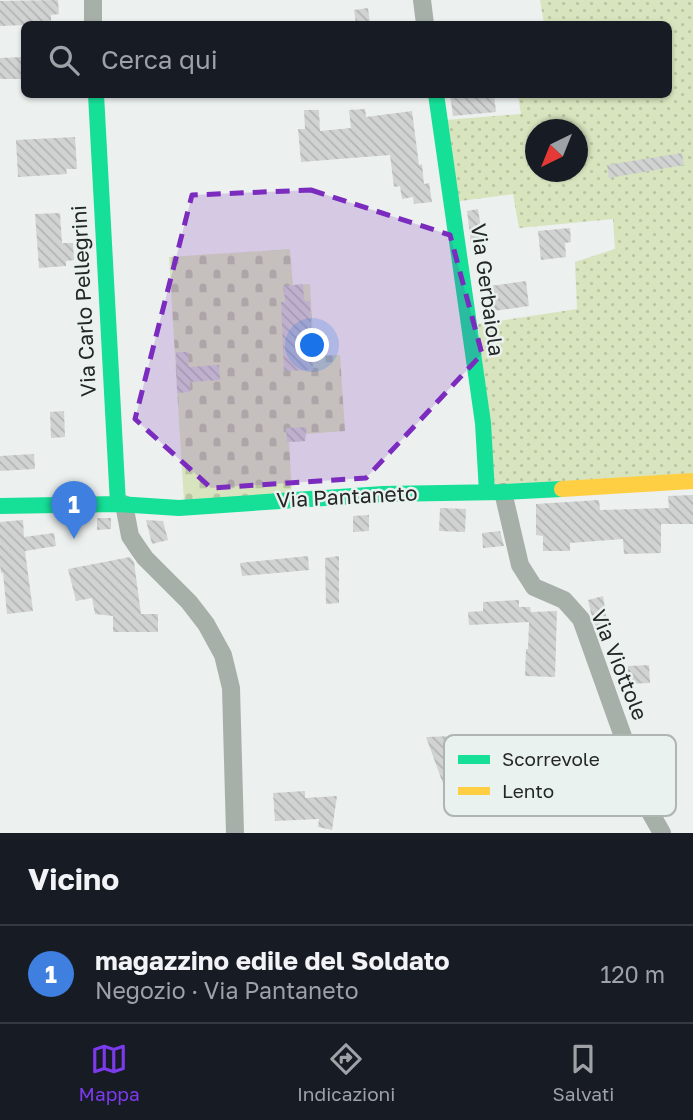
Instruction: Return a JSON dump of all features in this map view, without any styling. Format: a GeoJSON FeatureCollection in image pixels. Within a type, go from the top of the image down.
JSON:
{"type":"FeatureCollection","features":[{"type":"Feature","properties":{"kind":"street"},"geometry":{"type":"LineString","coordinates":[[93,0],[93,21]]}},
{"type":"Feature","properties":{"kind":"street"},"geometry":{"type":"LineString","coordinates":[[422,0],[425,21]]}},
{"type":"Feature","properties":{"kind":"street","name":"Via Carlo Pellegrini"},"geometry":{"type":"LineString","coordinates":[[96,98],[121,504]]}},
{"type":"Feature","properties":{"kind":"street","name":"Via Gerbaiola"},"geometry":{"type":"LineString","coordinates":[[437,98],[495,492]]}},
{"type":"Feature","properties":{"kind":"street","name":"Via Pantaneto"},"geometry":{"type":"LineString","coordinates":[[0,506],[121,504],[179,508],[383,494],[495,492],[693,481]]}},
{"type":"Feature","properties":{"kind":"street","name":"Via Viottole"},"geometry":{"type":"LineString","coordinates":[[495,492],[520,565],[534,587],[564,600],[581,619],[622,735]]}},
{"type":"Feature","properties":{"kind":"street"},"geometry":{"type":"LineString","coordinates":[[121,504],[130,536],[138,548],[189,602],[206,624],[223,656],[231,688],[235,833]]}},
{"type":"Feature","properties":{"kind":"street","name":"Via Viottole"},"geometry":{"type":"LineString","coordinates":[[652,816],[662,833]]}},
{"type":"Feature","properties":{"kind":"highlighted area"},"geometry":{"type":"Polygon","coordinates":[[[311,190],[450,235],[482,354],[366,478],[211,488],[135,419],[192,195],[311,190]]]}},
{"type":"Feature","properties":{"kind":"green space"},"geometry":{"type":"Polygon","coordinates":[[[540,0],[693,0],[693,476],[495,485],[478,324],[577,309],[575,262],[615,249],[613,219],[519,228],[513,194],[453,202],[445,120],[521,114],[518,98],[672,98],[672,21],[544,21],[540,0]]]}},
{"type":"Feature","properties":{"kind":"green space"},"geometry":{"type":"Polygon","coordinates":[[[290,249],[293,285],[310,284],[314,356],[340,355],[345,431],[305,434],[305,441],[289,442],[292,495],[184,502],[169,257],[290,249]]]}},
{"type":"Feature","properties":{"kind":"building"},"geometry":{"type":"Polygon","coordinates":[[[58,0],[59,14],[51,15],[51,21],[21,21],[21,25],[0,26],[0,1],[58,0]]]}},
{"type":"Feature","properties":{"kind":"building"},"geometry":{"type":"Polygon","coordinates":[[[368,8],[370,21],[356,21],[354,10],[368,8]]]}},
{"type":"Feature","properties":{"kind":"building"},"geometry":{"type":"Polygon","coordinates":[[[21,57],[21,79],[0,79],[0,58],[21,57]]]}},
{"type":"Feature","properties":{"kind":"building"},"geometry":{"type":"Polygon","coordinates":[[[451,98],[494,98],[496,112],[453,116],[451,98]]]}},
{"type":"Feature","properties":{"kind":"building"},"geometry":{"type":"Polygon","coordinates":[[[365,109],[366,117],[412,111],[419,165],[422,164],[424,184],[429,183],[432,202],[414,204],[413,197],[402,199],[400,186],[394,187],[390,155],[301,162],[298,129],[305,129],[304,110],[319,110],[320,131],[351,128],[349,110],[365,109]]]}},
{"type":"Feature","properties":{"kind":"building"},"geometry":{"type":"Polygon","coordinates":[[[75,137],[77,169],[66,169],[67,174],[18,177],[16,140],[75,137]]]}},
{"type":"Feature","properties":{"kind":"building"},"geometry":{"type":"Polygon","coordinates":[[[682,153],[684,165],[609,178],[607,165],[682,153]]]}},
{"type":"Feature","properties":{"kind":"building"},"geometry":{"type":"Polygon","coordinates":[[[478,209],[483,241],[471,243],[467,211],[478,209]]]}},
{"type":"Feature","properties":{"kind":"building"},"geometry":{"type":"Polygon","coordinates":[[[60,213],[62,243],[73,243],[74,260],[66,261],[66,266],[39,268],[35,214],[60,213]]]}},
{"type":"Feature","properties":{"kind":"building"},"geometry":{"type":"Polygon","coordinates":[[[570,228],[571,242],[565,243],[566,257],[541,260],[538,231],[570,228]]]}},
{"type":"Feature","properties":{"kind":"building"},"geometry":{"type":"Polygon","coordinates":[[[526,281],[529,306],[493,311],[490,286],[526,281]]]}},
{"type":"Feature","properties":{"kind":"building"},"geometry":{"type":"Polygon","coordinates":[[[303,284],[304,301],[310,301],[313,370],[284,371],[281,302],[285,302],[284,286],[303,284]]]}},
{"type":"Feature","properties":{"kind":"building"},"geometry":{"type":"Polygon","coordinates":[[[176,352],[188,352],[189,367],[219,365],[220,380],[190,382],[190,392],[177,393],[176,352]]]}},
{"type":"Feature","properties":{"kind":"building"},"geometry":{"type":"Polygon","coordinates":[[[64,411],[65,437],[51,438],[50,412],[64,411]]]}},
{"type":"Feature","properties":{"kind":"building"},"geometry":{"type":"Polygon","coordinates":[[[307,427],[305,441],[287,442],[286,428],[307,427]]]}},
{"type":"Feature","properties":{"kind":"building"},"geometry":{"type":"Polygon","coordinates":[[[34,454],[35,469],[0,471],[0,456],[34,454]]]}},
{"type":"Feature","properties":{"kind":"building"},"geometry":{"type":"Polygon","coordinates":[[[693,495],[693,524],[661,524],[661,553],[624,554],[623,539],[570,543],[570,551],[543,551],[543,536],[536,535],[536,504],[599,500],[600,510],[669,508],[668,496],[693,495]]]}},
{"type":"Feature","properties":{"kind":"building"},"geometry":{"type":"Polygon","coordinates":[[[440,508],[466,509],[465,532],[439,531],[440,508]]]}},
{"type":"Feature","properties":{"kind":"building"},"geometry":{"type":"Polygon","coordinates":[[[369,515],[369,531],[353,532],[353,516],[369,515]]]}},
{"type":"Feature","properties":{"kind":"building"},"geometry":{"type":"Polygon","coordinates":[[[97,518],[111,518],[111,529],[97,530],[97,518]]]}},
{"type":"Feature","properties":{"kind":"building"},"geometry":{"type":"Polygon","coordinates":[[[23,520],[24,537],[54,533],[56,546],[25,551],[33,611],[7,614],[0,564],[0,522],[23,520]]]}},
{"type":"Feature","properties":{"kind":"building"},"geometry":{"type":"Polygon","coordinates":[[[146,520],[163,521],[168,540],[152,544],[146,520]]]}},
{"type":"Feature","properties":{"kind":"building"},"geometry":{"type":"Polygon","coordinates":[[[500,531],[504,546],[483,548],[482,533],[500,531]]]}},
{"type":"Feature","properties":{"kind":"building"},"geometry":{"type":"Polygon","coordinates":[[[308,556],[309,570],[242,576],[240,563],[308,556]]]}},
{"type":"Feature","properties":{"kind":"building"},"geometry":{"type":"Polygon","coordinates":[[[339,556],[339,603],[326,604],[325,558],[339,556]]]}},
{"type":"Feature","properties":{"kind":"building"},"geometry":{"type":"Polygon","coordinates":[[[130,557],[134,562],[141,614],[158,614],[158,632],[113,632],[113,616],[95,614],[92,598],[76,601],[68,569],[130,557]]]}},
{"type":"Feature","properties":{"kind":"building"},"geometry":{"type":"Polygon","coordinates":[[[603,596],[609,633],[599,635],[588,600],[603,596]]]}},
{"type":"Feature","properties":{"kind":"building"},"geometry":{"type":"Polygon","coordinates":[[[519,600],[519,607],[530,607],[531,612],[557,611],[555,677],[525,676],[529,622],[469,625],[468,612],[483,611],[483,602],[519,600]]]}},
{"type":"Feature","properties":{"kind":"building"},"geometry":{"type":"Polygon","coordinates":[[[649,665],[650,683],[628,684],[628,666],[649,665]]]}},
{"type":"Feature","properties":{"kind":"building"},"geometry":{"type":"Polygon","coordinates":[[[444,736],[444,786],[426,737],[444,736]]]}},
{"type":"Feature","properties":{"kind":"building"},"geometry":{"type":"Polygon","coordinates":[[[305,791],[305,798],[337,796],[332,830],[318,827],[319,819],[275,821],[273,793],[305,791]]]}},
{"type":"Feature","properties":{"kind":"traffic: fast"},"geometry":{"type":"LineString","coordinates":[[96,98],[118,504]]}},
{"type":"Feature","properties":{"kind":"traffic: fast"},"geometry":{"type":"LineString","coordinates":[[437,98],[483,423],[487,492]]}},
{"type":"Feature","properties":{"kind":"traffic: fast"},"geometry":{"type":"LineString","coordinates":[[0,506],[118,504],[179,508],[383,494],[562,489]]}},
{"type":"Feature","properties":{"kind":"traffic: slow"},"geometry":{"type":"LineString","coordinates":[[562,489],[693,481]]}},
{"type":"Feature","properties":{"kind":"place","name":"magazzino edile del Soldato"},"geometry":{"type":"Point","coordinates":[74,539]}}]}
